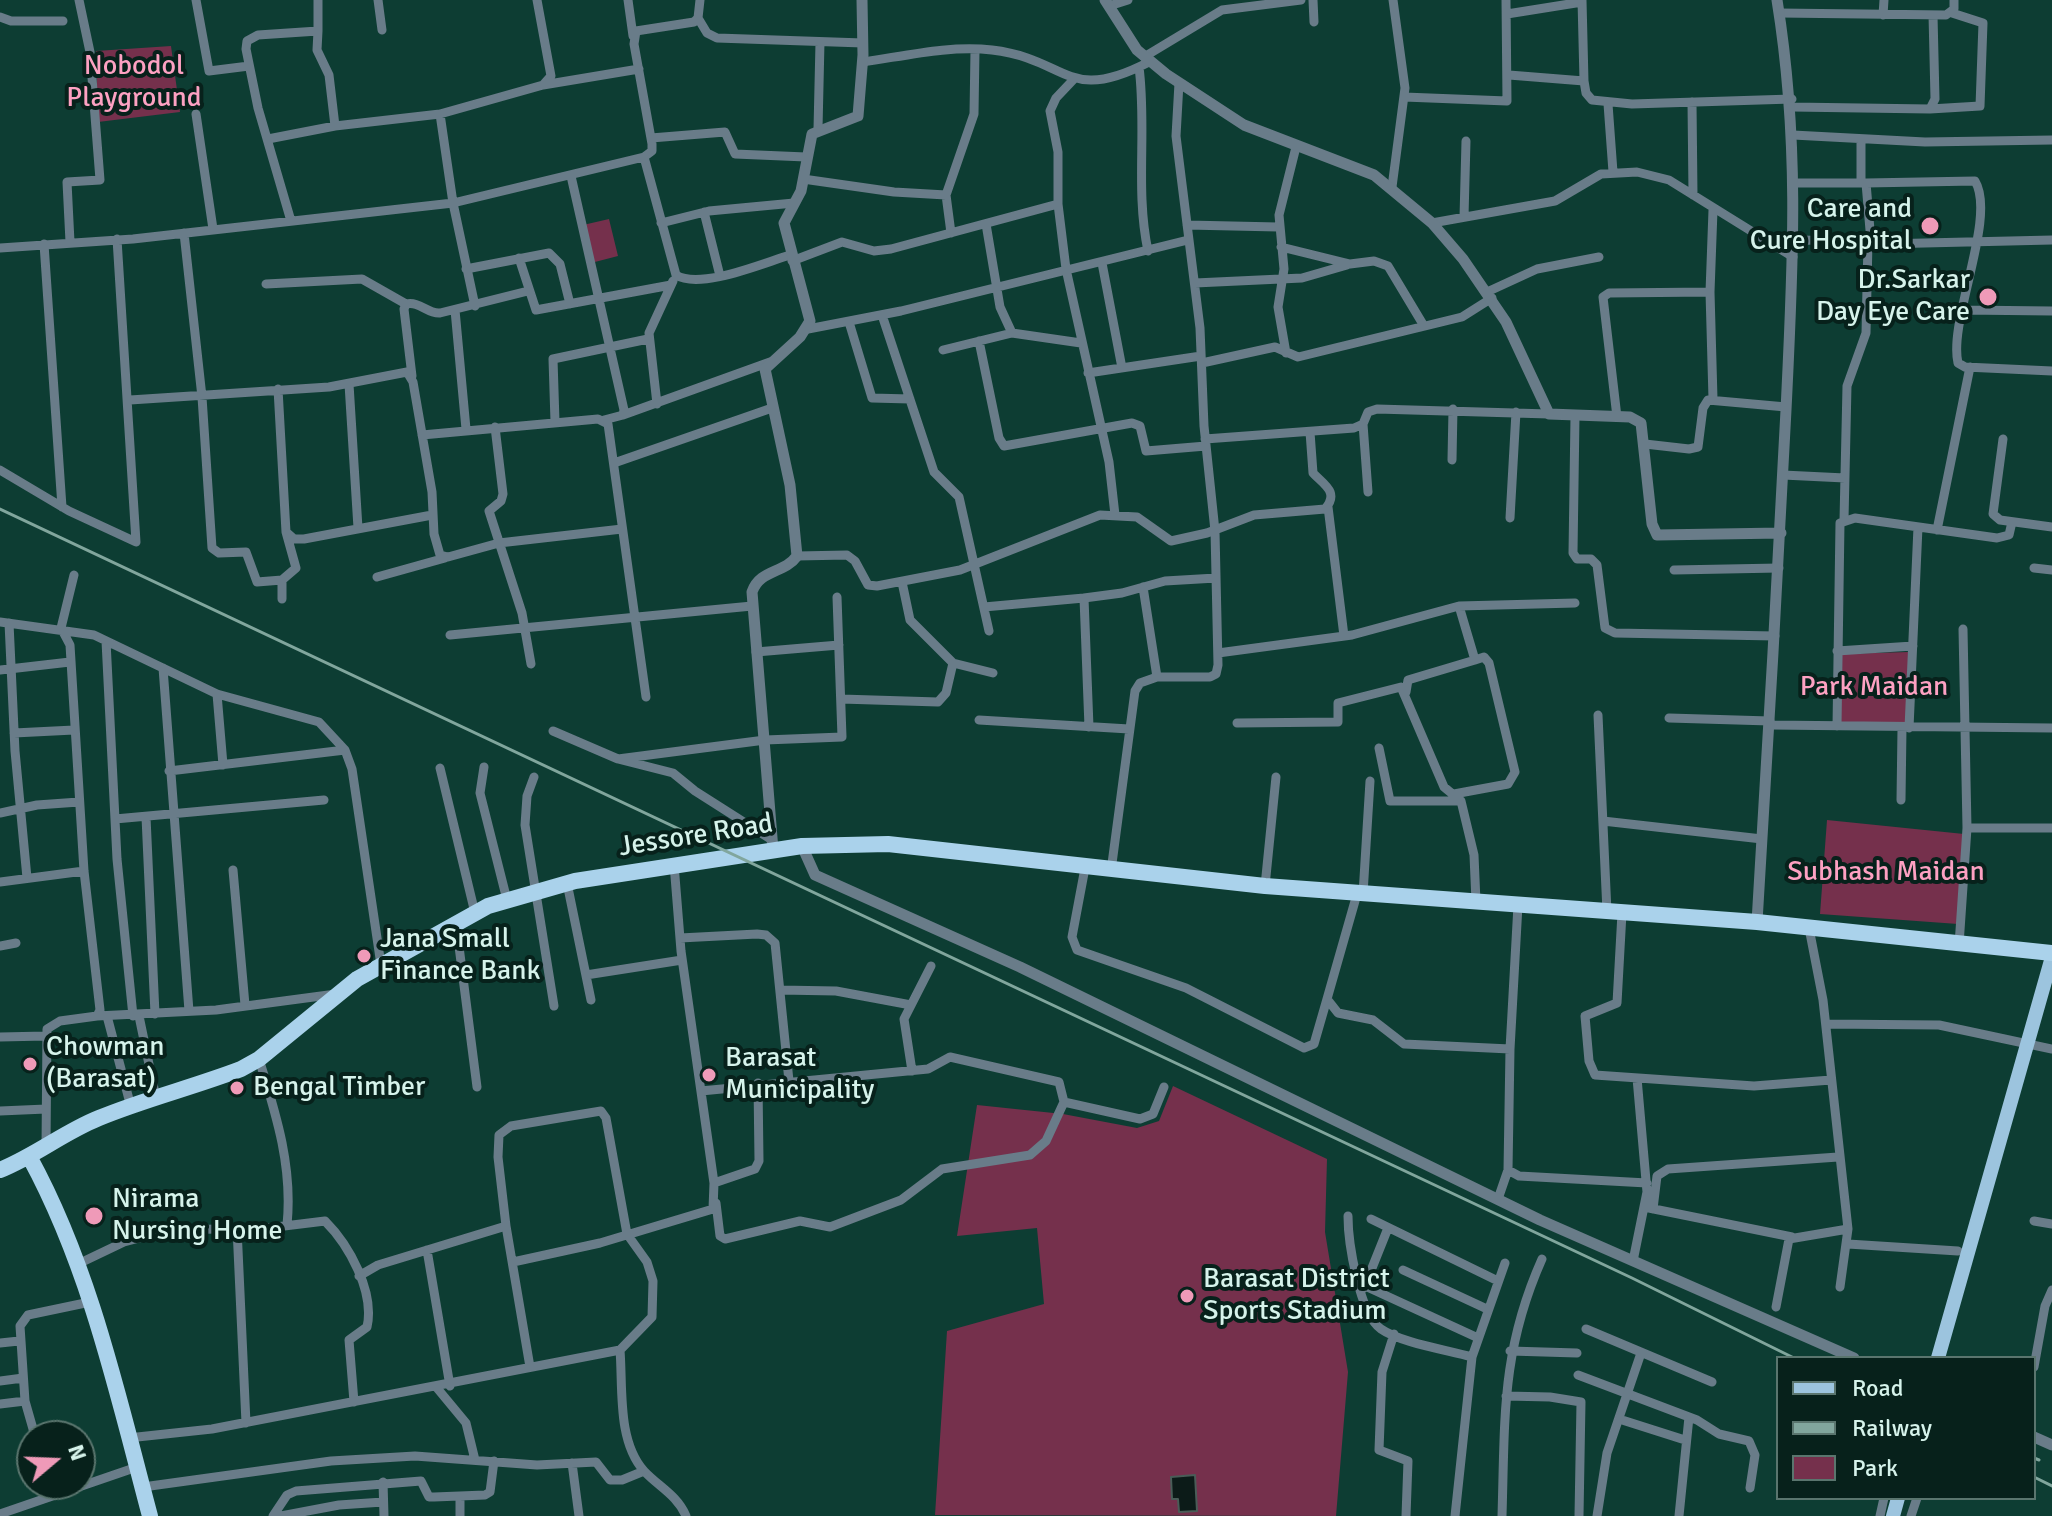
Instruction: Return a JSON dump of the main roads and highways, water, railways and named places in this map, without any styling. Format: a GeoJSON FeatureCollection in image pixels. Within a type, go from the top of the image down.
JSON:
{"type":"FeatureCollection","features":[{"type":"Feature","properties":{"kind":"highway","name":"Jessore Road"},"geometry":{"type":"LineString","coordinates":[[30,1158],[77,1127],[218,1079],[259,1059],[336,994],[475,913],[536,890],[674,864],[724,860],[772,845],[888,844],[1265,886],[1757,922],[2052,955]]}},
{"type":"Feature","properties":{"kind":"highway"},"geometry":{"type":"LineString","coordinates":[[0,1170],[30,1158],[61,1219],[90,1302],[150,1516]]}},
{"type":"Feature","properties":{"kind":"main road"},"geometry":{"type":"LineString","coordinates":[[1939,1356],[2052,955]]}},
{"type":"Feature","properties":{"kind":"railway"},"geometry":{"type":"LineString","coordinates":[[0,509],[1632,1278],[1790,1356]]}},
{"type":"Feature","properties":{"kind":"railway"},"geometry":{"type":"LineString","coordinates":[[2036,1478],[2052,1486]]}},
{"type":"Feature","properties":{"kind":"place","name":"Care and Cure Hospital"},"geometry":{"type":"Point","coordinates":[1930,226]}},
{"type":"Feature","properties":{"kind":"place","name":"Dr.Sarkar Day Eye Care"},"geometry":{"type":"Point","coordinates":[1988,297]}},
{"type":"Feature","properties":{"kind":"place","name":"Jana Small Finance Bank"},"geometry":{"type":"Point","coordinates":[364,956]}},
{"type":"Feature","properties":{"kind":"place","name":"Chowman (Barasat)"},"geometry":{"type":"Point","coordinates":[30,1064]}},
{"type":"Feature","properties":{"kind":"place","name":"Barasat Municipality"},"geometry":{"type":"Point","coordinates":[709,1075]}},
{"type":"Feature","properties":{"kind":"place","name":"Bengal Timber"},"geometry":{"type":"Point","coordinates":[237,1088]}},
{"type":"Feature","properties":{"kind":"place","name":"Nirama Nursing Home"},"geometry":{"type":"Point","coordinates":[94,1216]}},
{"type":"Feature","properties":{"kind":"place","name":"Barasat District Sports Stadium"},"geometry":{"type":"Point","coordinates":[1187,1296]}},
{"type":"Feature","properties":{"kind":"park label","name":"Nobodol Playground"},"geometry":{"type":"Point","coordinates":[134,83]}},
{"type":"Feature","properties":{"kind":"park label","name":"Park Maidan"},"geometry":{"type":"Point","coordinates":[1874,688]}},
{"type":"Feature","properties":{"kind":"park label","name":"Subhash Maidan"},"geometry":{"type":"Point","coordinates":[1886,873]}}]}
